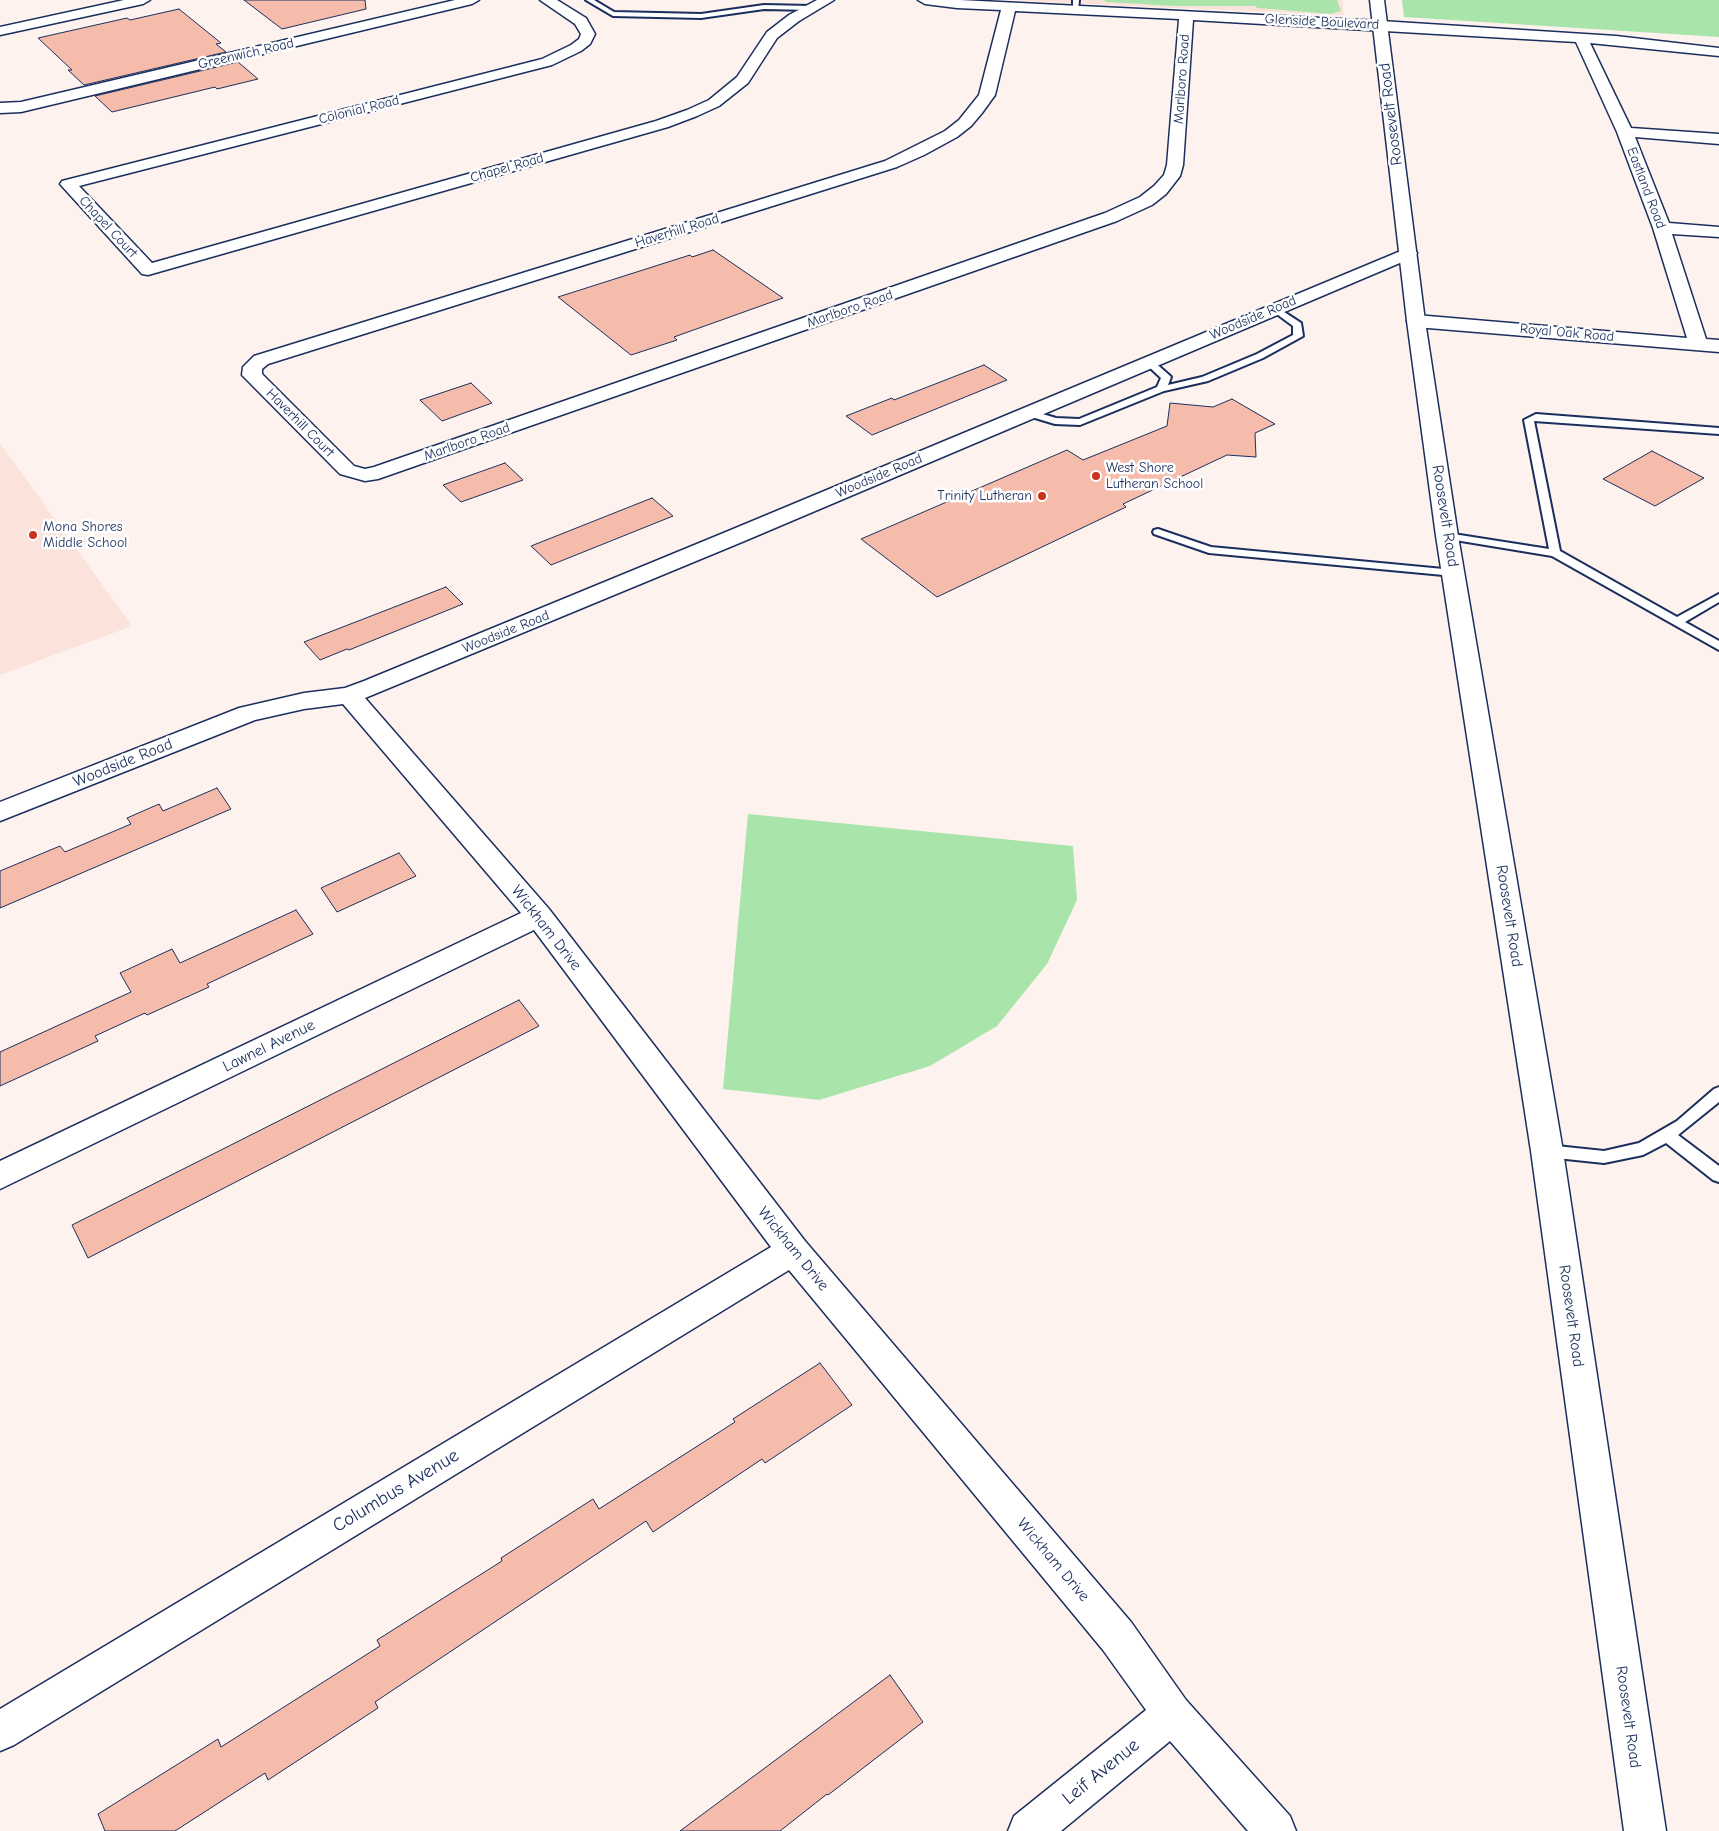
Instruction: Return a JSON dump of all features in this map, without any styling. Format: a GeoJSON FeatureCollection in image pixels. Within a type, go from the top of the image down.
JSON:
{"type":"FeatureCollection","features":[{"type":"Feature","properties":{"kind":"street"},"geometry":{"type":"LineString","coordinates":[[0,31],[143,0]]}},
{"type":"Feature","properties":{"kind":"street","name":"Greenwich Road"},"geometry":{"type":"LineString","coordinates":[[0,108],[20,107],[472,0]]}},
{"type":"Feature","properties":{"kind":"street","name":"Colonial Road"},"geometry":{"type":"LineString","coordinates":[[68,184],[547,62],[576,48],[585,41],[588,34],[581,21],[548,0]]}},
{"type":"Feature","properties":{"kind":"street","name":"Chapel Road"},"geometry":{"type":"LineString","coordinates":[[148,270],[662,124],[692,113],[714,103],[734,89],[743,80],[772,35],[794,18],[827,0]]}},
{"type":"Feature","properties":{"kind":"street","name":"Glenside Boulevard"},"geometry":{"type":"LineString","coordinates":[[925,0],[1009,7],[1076,5],[1186,16],[1379,13],[1581,38],[1616,40],[1719,52]]}},
{"type":"Feature","properties":{"kind":"street","name":"Haverhill Road"},"geometry":{"type":"LineString","coordinates":[[261,360],[891,164],[918,152],[951,134],[977,110],[987,95],[1009,7]]}},
{"type":"Feature","properties":{"kind":"street","name":"Roosevelt Road"},"geometry":{"type":"LineString","coordinates":[[1379,13],[1416,321],[1447,536],[1547,1151],[1645,1831]]}},
{"type":"Feature","properties":{"kind":"street","name":"Marlboro Road"},"geometry":{"type":"LineString","coordinates":[[365,474],[396,468],[1129,210],[1160,190],[1172,176],[1176,165],[1186,16]]}},
{"type":"Feature","properties":{"kind":"street","name":"Eastland Road"},"geometry":{"type":"LineString","coordinates":[[1581,38],[1625,132],[1662,228],[1698,344]]}},
{"type":"Feature","properties":{"kind":"street"},"geometry":{"type":"LineString","coordinates":[[1625,132],[1719,139]]}},
{"type":"Feature","properties":{"kind":"street","name":"Chapel Court"},"geometry":{"type":"LineString","coordinates":[[68,184],[148,270]]}},
{"type":"Feature","properties":{"kind":"street"},"geometry":{"type":"LineString","coordinates":[[1662,228],[1719,232]]}},
{"type":"Feature","properties":{"kind":"street","name":"Woodside Road"},"geometry":{"type":"LineString","coordinates":[[0,812],[248,714],[304,701],[349,695],[725,541],[1408,252]]}},
{"type":"Feature","properties":{"kind":"street","name":"Royal Oak Road"},"geometry":{"type":"LineString","coordinates":[[1416,321],[1719,346]]}},
{"type":"Feature","properties":{"kind":"street","name":"Haverhill Court"},"geometry":{"type":"LineString","coordinates":[[261,360],[253,368],[252,375],[347,470],[365,474]]}},
{"type":"Feature","properties":{"kind":"street","name":"Wickham Drive"},"geometry":{"type":"LineString","coordinates":[[349,695],[538,916],[793,1251],[1117,1636],[1172,1714],[1275,1831]]}},
{"type":"Feature","properties":{"kind":"street","name":"Lawnel Avenue"},"geometry":{"type":"LineString","coordinates":[[0,1176],[538,916]]}},
{"type":"Feature","properties":{"kind":"street","name":"Columbus Avenue"},"geometry":{"type":"LineString","coordinates":[[0,1731],[793,1251]]}},
{"type":"Feature","properties":{"kind":"street","name":"Leif Avenue"},"geometry":{"type":"LineString","coordinates":[[1029,1831],[1172,1714]]}},
{"type":"Feature","properties":{"kind":"lane"},"geometry":{"type":"LineString","coordinates":[[590,0],[613,14],[700,16],[764,7],[811,8]]}},
{"type":"Feature","properties":{"kind":"lane"},"geometry":{"type":"LineString","coordinates":[[1029,413],[1055,421],[1080,422],[1161,389],[1205,379],[1260,356],[1298,336],[1298,325],[1275,308]]}},
{"type":"Feature","properties":{"kind":"lane"},"geometry":{"type":"LineString","coordinates":[[1148,362],[1166,377],[1161,389]]}},
{"type":"Feature","properties":{"kind":"lane"},"geometry":{"type":"LineString","coordinates":[[1555,553],[1529,420],[1536,417],[1719,431]]}},
{"type":"Feature","properties":{"kind":"lane"},"geometry":{"type":"LineString","coordinates":[[1158,532],[1209,550],[1454,573]]}},
{"type":"Feature","properties":{"kind":"lane"},"geometry":{"type":"LineString","coordinates":[[1447,536],[1555,553],[1719,646]]}},
{"type":"Feature","properties":{"kind":"lane"},"geometry":{"type":"LineString","coordinates":[[1677,622],[1719,596]]}},
{"type":"Feature","properties":{"kind":"lane"},"geometry":{"type":"LineString","coordinates":[[1547,1151],[1604,1157],[1643,1149],[1682,1125],[1719,1093]]}},
{"type":"Feature","properties":{"kind":"lane"},"geometry":{"type":"LineString","coordinates":[[1667,1135],[1719,1175]]}},
{"type":"Feature","properties":{"kind":"shaded area"},"geometry":{"type":"Polygon","coordinates":[[[1014,0],[1342,0],[1344,15],[1085,4],[1014,0]]]}},
{"type":"Feature","properties":{"kind":"shaded area","name":"Mona Shores Middle School"},"geometry":{"type":"Polygon","coordinates":[[[0,443],[132,626],[0,675],[0,443]]]}},
{"type":"Feature","properties":{"kind":"green space"},"geometry":{"type":"Polygon","coordinates":[[[1103,0],[1337,0],[1341,11],[1331,14],[1257,8],[1256,6],[1176,6],[1107,2],[1103,0]]]}},
{"type":"Feature","properties":{"kind":"green space"},"geometry":{"type":"Polygon","coordinates":[[[1402,0],[1719,0],[1719,37],[1404,17],[1402,0]]]}},
{"type":"Feature","properties":{"kind":"green space"},"geometry":{"type":"Polygon","coordinates":[[[748,814],[1073,846],[1077,900],[1047,964],[997,1026],[930,1066],[819,1100],[723,1089],[748,814]]]}},
{"type":"Feature","properties":{"kind":"building"},"geometry":{"type":"Polygon","coordinates":[[[244,0],[365,0],[366,9],[282,29],[244,0]]]}},
{"type":"Feature","properties":{"kind":"building"},"geometry":{"type":"Polygon","coordinates":[[[179,9],[221,43],[216,44],[226,52],[84,85],[68,70],[72,70],[38,38],[127,18],[130,20],[179,9]]]}},
{"type":"Feature","properties":{"kind":"building"},"geometry":{"type":"Polygon","coordinates":[[[238,62],[258,79],[217,89],[215,87],[112,112],[95,96],[238,62]]]}},
{"type":"Feature","properties":{"kind":"building"},"geometry":{"type":"Polygon","coordinates":[[[713,250],[783,298],[674,337],[677,340],[631,355],[558,297],[690,255],[692,257],[713,250]]]}},
{"type":"Feature","properties":{"kind":"building"},"geometry":{"type":"Polygon","coordinates":[[[984,365],[1007,380],[872,435],[846,416],[892,398],[894,400],[984,365]]]}},
{"type":"Feature","properties":{"kind":"building"},"geometry":{"type":"Polygon","coordinates":[[[471,383],[492,403],[442,421],[420,400],[471,383]]]}},
{"type":"Feature","properties":{"kind":"building","name":"Trinity Lutheran"},"geometry":{"type":"Polygon","coordinates":[[[1232,399],[1275,424],[1255,433],[1256,457],[1227,455],[1123,504],[1126,507],[937,597],[861,539],[1067,450],[1083,460],[1167,426],[1170,403],[1213,407],[1232,399]]]}},
{"type":"Feature","properties":{"kind":"building"},"geometry":{"type":"Polygon","coordinates":[[[1652,451],[1704,478],[1655,506],[1603,479],[1652,451]]]}},
{"type":"Feature","properties":{"kind":"building"},"geometry":{"type":"Polygon","coordinates":[[[505,463],[523,480],[461,502],[443,485],[505,463]]]}},
{"type":"Feature","properties":{"kind":"building"},"geometry":{"type":"Polygon","coordinates":[[[652,498],[673,516],[551,565],[531,546],[652,498]]]}},
{"type":"Feature","properties":{"kind":"building"},"geometry":{"type":"Polygon","coordinates":[[[446,587],[463,604],[320,660],[304,642],[446,587]]]}},
{"type":"Feature","properties":{"kind":"building"},"geometry":{"type":"Polygon","coordinates":[[[217,788],[231,809],[0,908],[0,871],[60,846],[65,852],[131,824],[127,818],[159,804],[163,811],[217,788]]]}},
{"type":"Feature","properties":{"kind":"building"},"geometry":{"type":"Polygon","coordinates":[[[399,853],[416,876],[337,912],[321,888],[399,853]]]}},
{"type":"Feature","properties":{"kind":"building"},"geometry":{"type":"Polygon","coordinates":[[[296,910],[313,934],[207,984],[209,987],[95,1036],[98,1041],[0,1086],[0,1052],[131,992],[120,973],[172,949],[180,963],[296,910]]]}},
{"type":"Feature","properties":{"kind":"building"},"geometry":{"type":"Polygon","coordinates":[[[519,1000],[539,1026],[88,1258],[72,1225],[519,1000]]]}},
{"type":"Feature","properties":{"kind":"building"},"geometry":{"type":"Polygon","coordinates":[[[820,1363],[852,1405],[765,1463],[762,1459],[653,1532],[646,1521],[375,1702],[378,1708],[268,1780],[265,1773],[175,1831],[105,1831],[98,1814],[218,1739],[221,1747],[380,1646],[377,1640],[502,1561],[501,1558],[593,1499],[599,1509],[735,1422],[733,1419],[820,1363]]]}},
{"type":"Feature","properties":{"kind":"building"},"geometry":{"type":"Polygon","coordinates":[[[890,1675],[923,1722],[780,1831],[680,1831],[890,1675]]]}},
{"type":"Feature","properties":{"kind":"place","name":"West Shore Lutheran School"},"geometry":{"type":"Point","coordinates":[1096,476]}},
{"type":"Feature","properties":{"kind":"place","name":"Trinity Lutheran"},"geometry":{"type":"Point","coordinates":[1042,496]}},
{"type":"Feature","properties":{"kind":"place","name":"Mona Shores Middle School"},"geometry":{"type":"Point","coordinates":[33,535]}}]}
